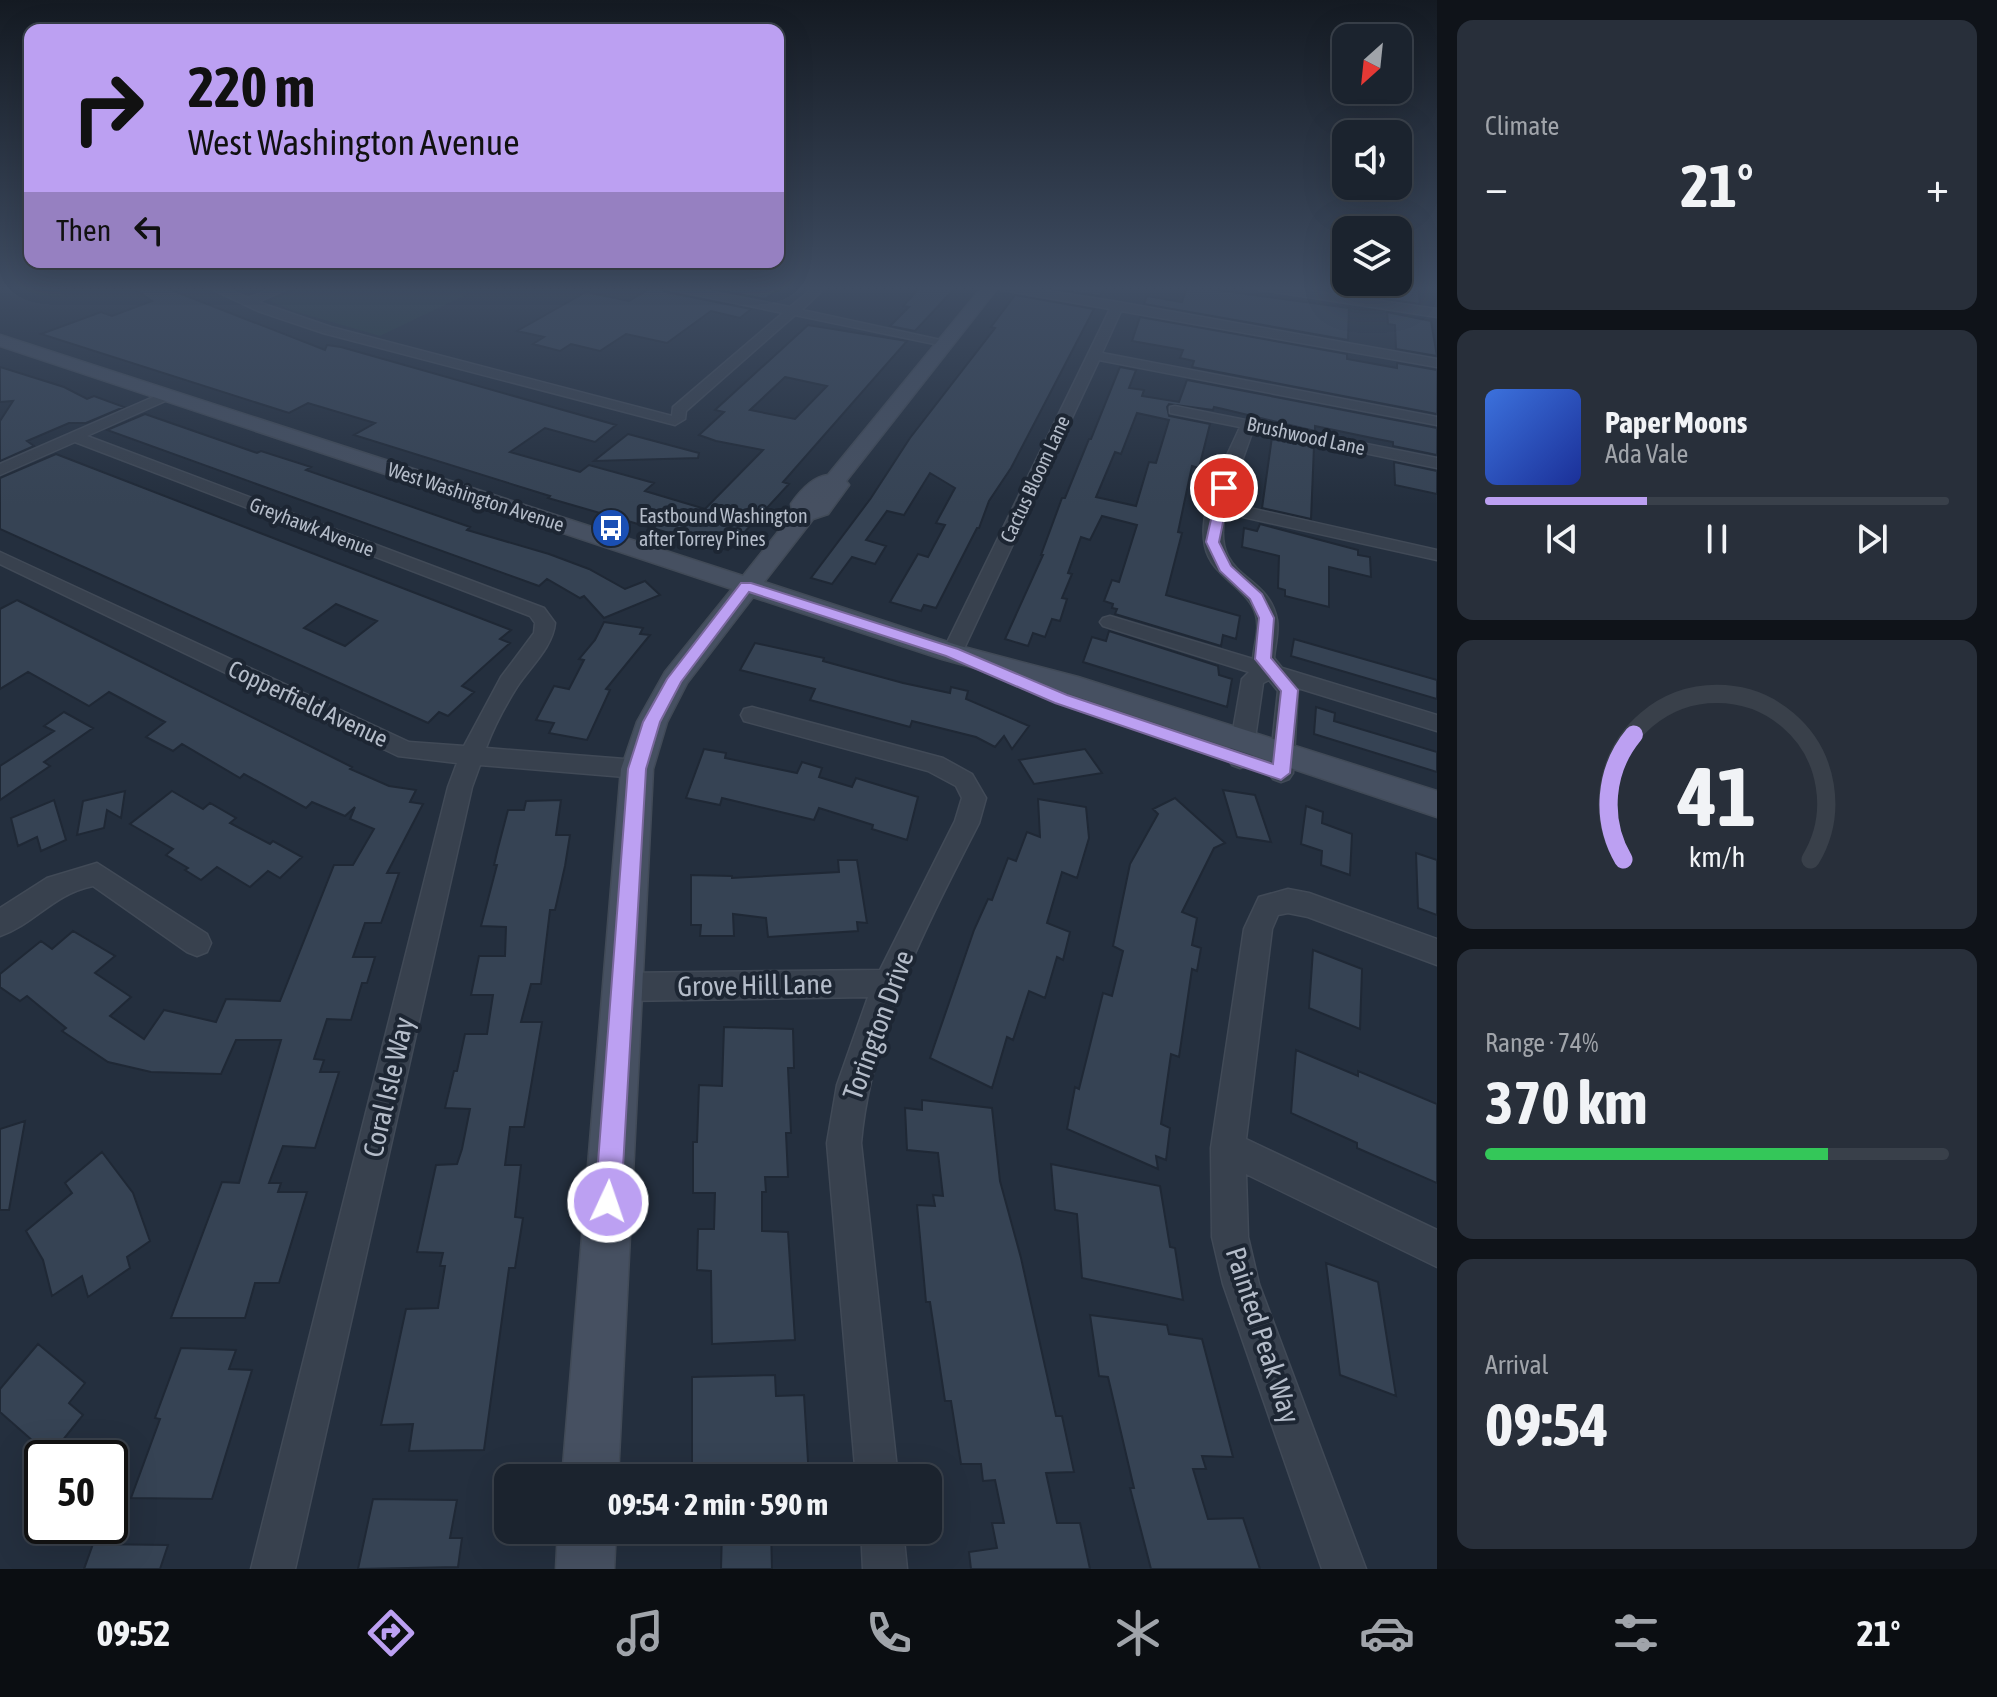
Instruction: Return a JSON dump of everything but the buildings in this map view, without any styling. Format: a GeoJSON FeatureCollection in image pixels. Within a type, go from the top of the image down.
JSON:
{"type":"FeatureCollection","features":[{"type":"Feature","properties":{"kind":"main road","name":"West Washington Avenue"},"geometry":{"type":"LineString","coordinates":[[58,359],[952,653],[1061,699],[1437,804]]}},
{"type":"Feature","properties":{"kind":"main road"},"geometry":{"type":"LineString","coordinates":[[591,1464],[637,769],[652,722],[675,679],[805,514],[820,509],[838,485],[834,482],[930,359]]}},
{"type":"Feature","properties":{"kind":"main road","name":"West Washington Avenue"},"geometry":{"type":"LineString","coordinates":[[1282,763],[1437,825]]}},
{"type":"Feature","properties":{"kind":"main road"},"geometry":{"type":"LineString","coordinates":[[585,1569],[586,1544]]}},
{"type":"Feature","properties":{"kind":"street"},"geometry":{"type":"LineString","coordinates":[[436,359],[668,421],[678,419],[678,410],[737,359]]}},
{"type":"Feature","properties":{"kind":"street","name":"Cactus Bloom Lane"},"geometry":{"type":"LineString","coordinates":[[952,653],[1091,359]]}},
{"type":"Feature","properties":{"kind":"street"},"geometry":{"type":"LineString","coordinates":[[1115,359],[1437,421]]}},
{"type":"Feature","properties":{"kind":"street"},"geometry":{"type":"LineString","coordinates":[[1416,359],[1437,363]]}},
{"type":"Feature","properties":{"kind":"street"},"geometry":{"type":"LineString","coordinates":[[0,470],[167,395]]}},
{"type":"Feature","properties":{"kind":"street","name":"Brushwood Lane"},"geometry":{"type":"LineString","coordinates":[[1175,410],[1437,463]]}},
{"type":"Feature","properties":{"kind":"street"},"geometry":{"type":"LineString","coordinates":[[1248,425],[1218,506],[1213,542],[1225,568],[1257,597],[1267,618],[1263,659],[1289,690],[1282,763]]}},
{"type":"Feature","properties":{"kind":"street","name":"Greyhawk Avenue"},"geometry":{"type":"LineString","coordinates":[[75,437],[537,612],[545,623]]}},
{"type":"Feature","properties":{"kind":"street"},"geometry":{"type":"LineString","coordinates":[[1218,506],[1437,555]]}},
{"type":"Feature","properties":{"kind":"street","name":"Copperfield Avenue"},"geometry":{"type":"LineString","coordinates":[[0,557],[406,750],[637,769]]}},
{"type":"Feature","properties":{"kind":"street"},"geometry":{"type":"LineString","coordinates":[[1110,622],[1437,723]]}},
{"type":"Feature","properties":{"kind":"street","name":"Coral Isle Way"},"geometry":{"type":"LineString","coordinates":[[273,1569],[457,803],[481,730],[509,682],[544,634],[545,623]]}},
{"type":"Feature","properties":{"kind":"street"},"geometry":{"type":"LineString","coordinates":[[1241,750],[1253,679],[1270,671]]}},
{"type":"Feature","properties":{"kind":"street","name":"Torington Drive"},"geometry":{"type":"LineString","coordinates":[[752,715],[935,764],[964,780],[974,798],[967,823],[889,983],[855,1071],[846,1110],[844,1143],[876,1464]]}},
{"type":"Feature","properties":{"kind":"street"},"geometry":{"type":"LineString","coordinates":[[0,924],[43,891],[72,878],[97,874],[197,943]]}},
{"type":"Feature","properties":{"kind":"street","name":"Painted Peak Way"},"geometry":{"type":"LineString","coordinates":[[1344,1569],[1241,1284],[1230,1237],[1228,1148],[1258,929],[1269,905],[1288,901],[1309,905],[1437,952]]}},
{"type":"Feature","properties":{"kind":"street","name":"Grove Hill Lane"},"geometry":{"type":"LineString","coordinates":[[622,987],[889,983]]}},
{"type":"Feature","properties":{"kind":"street"},"geometry":{"type":"LineString","coordinates":[[1228,1148],[1437,1249]]}},
{"type":"Feature","properties":{"kind":"street"},"geometry":{"type":"LineString","coordinates":[[883,1544],[885,1569]]}},
{"type":"Feature","properties":{"kind":"place","name":"Eastbound Washington after Torrey Pines"},"geometry":{"type":"Point","coordinates":[611,528]}},
{"type":"Feature","properties":{"kind":"route"},"geometry":{"type":"LineString","coordinates":[[608,1202],[637,769],[652,722],[675,679],[746,586],[952,653],[1061,699],[1281,773],[1289,690],[1263,659],[1267,618],[1257,597],[1225,568],[1213,542],[1224,488]]}}]}
